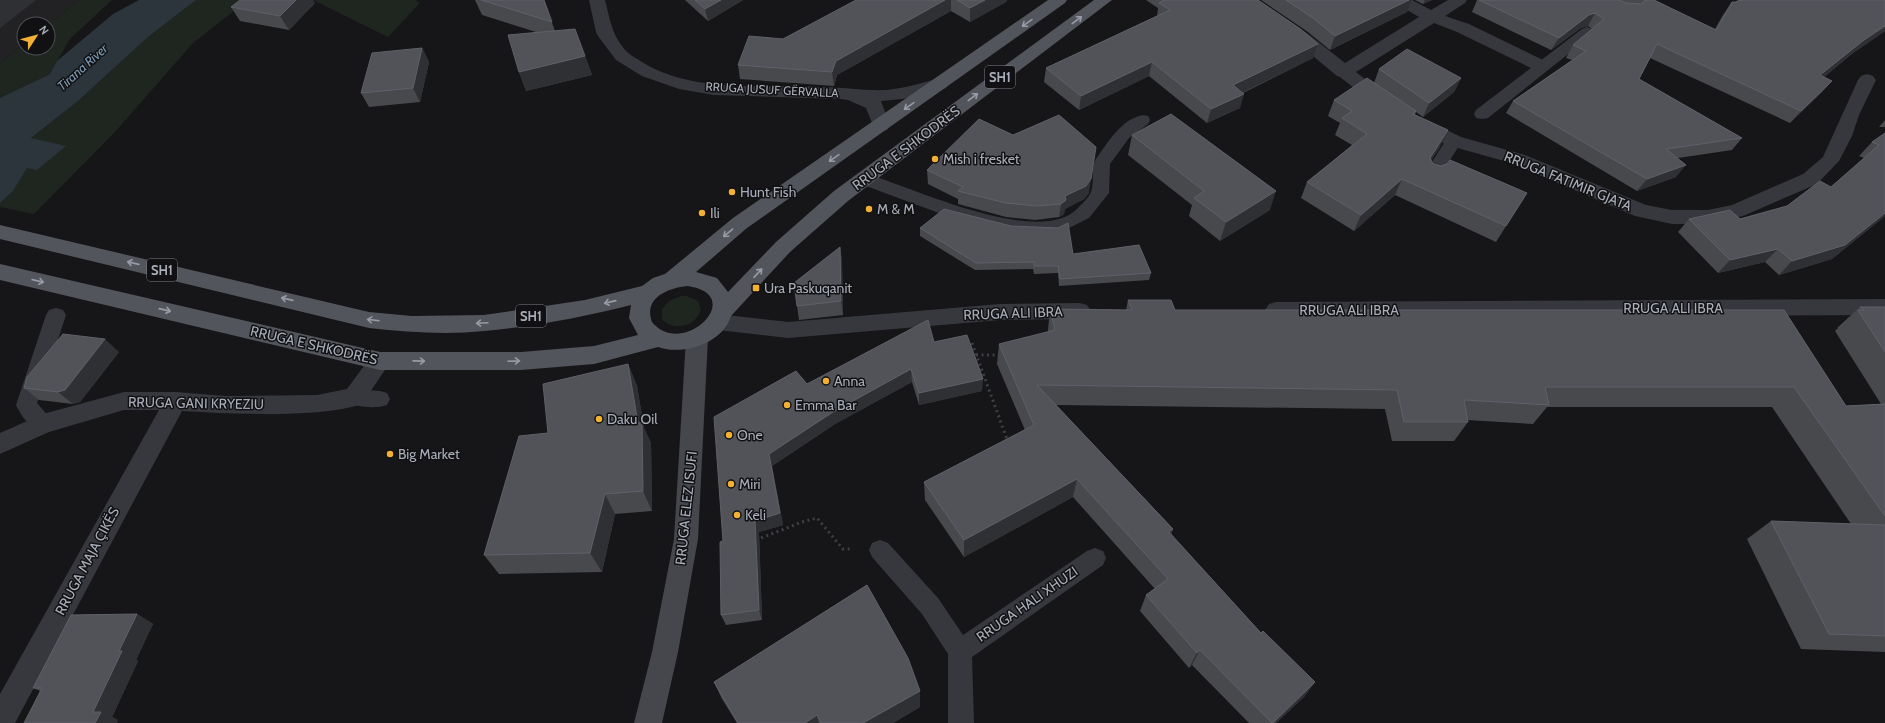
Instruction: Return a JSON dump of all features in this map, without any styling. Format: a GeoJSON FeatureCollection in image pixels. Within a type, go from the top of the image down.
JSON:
{"type":"FeatureCollection","features":[{"type":"Feature","properties":{"kind":"main road","name":"SH1"},"geometry":{"type":"LineString","coordinates":[[672,280],[740,223],[881,126],[1059,0]]}},
{"type":"Feature","properties":{"kind":"main road","name":"RRUGA E SHKODRËS"},"geometry":{"type":"LineString","coordinates":[[720,317],[783,247],[841,196],[1104,0]]}},
{"type":"Feature","properties":{"kind":"main road","name":"SH1"},"geometry":{"type":"LineString","coordinates":[[0,232],[325,308],[369,320],[412,324],[484,323],[585,308],[648,293],[659,285],[672,280],[687,278],[712,284],[719,292],[723,302],[720,317],[709,331],[697,338],[684,342],[670,342],[657,339]]}},
{"type":"Feature","properties":{"kind":"main road","name":"RRUGA E SHKODRËS"},"geometry":{"type":"LineString","coordinates":[[0,272],[380,361],[521,361],[594,355],[657,339]]}},
{"type":"Feature","properties":{"kind":"main road"},"geometry":{"type":"LineString","coordinates":[[648,293],[641,303],[638,314],[641,325],[647,333],[657,339]]}},
{"type":"Feature","properties":{"kind":"main road","name":"RRUGA ELEZ ISUFI"},"geometry":{"type":"LineString","coordinates":[[648,723],[665,652],[686,539],[697,338]]}},
{"type":"Feature","properties":{"kind":"street","name":"RRUGA JUSUF GËRVALLA"},"geometry":{"type":"LineString","coordinates":[[597,0],[598,19],[605,35],[623,58],[639,69],[657,77],[718,90],[889,95],[940,84]]}},
{"type":"Feature","properties":{"kind":"street","name":"RRUGA FATIMIR GJATA"},"geometry":{"type":"LineString","coordinates":[[1247,0],[1301,38],[1343,72],[1400,113],[1454,141],[1518,159],[1642,211],[1672,217],[1708,217],[1736,211],[1810,179],[1830,161],[1843,136],[1850,115],[1867,80]]}},
{"type":"Feature","properties":{"kind":"street"},"geometry":{"type":"LineString","coordinates":[[1401,0],[1431,17],[1463,28],[1541,66]]}},
{"type":"Feature","properties":{"kind":"street"},"geometry":{"type":"LineString","coordinates":[[1343,72],[1459,0]]}},
{"type":"Feature","properties":{"kind":"street","name":"RRUGA JUSUF GËRVALLA"},"geometry":{"type":"LineString","coordinates":[[849,94],[874,105],[881,126]]}},
{"type":"Feature","properties":{"kind":"street","name":"RRUGA ALI IBRA"},"geometry":{"type":"LineString","coordinates":[[1258,310],[1885,307]]}},
{"type":"Feature","properties":{"kind":"street","name":"RRUGA ALI IBRA"},"geometry":{"type":"LineString","coordinates":[[720,317],[788,330],[961,314],[1101,311]]}},
{"type":"Feature","properties":{"kind":"street"},"geometry":{"type":"LineString","coordinates":[[354,397],[380,361]]}},
{"type":"Feature","properties":{"kind":"street","name":"RRUGA GANI KRYEZIU"},"geometry":{"type":"LineString","coordinates":[[0,444],[43,424],[124,401],[176,401],[226,405],[317,404],[354,397]]}},
{"type":"Feature","properties":{"kind":"street","name":"RRUGA MAJA ÇIKËS"},"geometry":{"type":"LineString","coordinates":[[0,722],[176,401]]}},
{"type":"Feature","properties":{"kind":"lane"},"geometry":{"type":"LineString","coordinates":[[1482,114],[1541,66],[1587,32]]}},
{"type":"Feature","properties":{"kind":"lane"},"geometry":{"type":"LineString","coordinates":[[864,179],[956,213],[1011,226],[1057,228],[1083,214],[1100,193],[1102,163],[1123,134],[1142,120]]}},
{"type":"Feature","properties":{"kind":"lane"},"geometry":{"type":"LineString","coordinates":[[1432,175],[1454,141]]}},
{"type":"Feature","properties":{"kind":"lane"},"geometry":{"type":"LineString","coordinates":[[43,424],[26,405],[56,315]]}},
{"type":"Feature","properties":{"kind":"lane"},"geometry":{"type":"LineString","coordinates":[[354,397],[380,399]]}},
{"type":"Feature","properties":{"kind":"lane"},"geometry":{"type":"LineString","coordinates":[[880,550],[930,606],[960,651],[962,700],[961,723]]}},
{"type":"Feature","properties":{"kind":"lane","name":"RRUGA HALI XHUZI"},"geometry":{"type":"LineString","coordinates":[[960,651],[1094,558]]}},
{"type":"Feature","properties":{"kind":"path"},"geometry":{"type":"LineString","coordinates":[[961,314],[1011,449]]}},
{"type":"Feature","properties":{"kind":"path"},"geometry":{"type":"LineString","coordinates":[[976,355],[1006,354]]}},
{"type":"Feature","properties":{"kind":"path"},"geometry":{"type":"LineString","coordinates":[[751,541],[773,536],[808,519],[817,518],[843,549]]}},
{"type":"Feature","properties":{"kind":"shaded area"},"geometry":{"type":"Polygon","coordinates":[[[0,0],[79,0],[56,19],[56,16],[16,16],[16,50],[0,63],[0,0]]]}},
{"type":"Feature","properties":{"kind":"shaded area"},"geometry":{"type":"Polygon","coordinates":[[[79,0],[112,0],[70,39],[50,74],[0,98],[0,63],[16,50],[16,56],[56,56],[56,19],[79,0]]]}},
{"type":"Feature","properties":{"kind":"shaded area"},"geometry":{"type":"Polygon","coordinates":[[[196,0],[248,0],[193,43],[115,132],[34,214],[0,207],[0,203],[13,191],[27,168],[65,147],[30,139],[78,101],[148,37],[196,0]]]}},
{"type":"Feature","properties":{"kind":"shaded area"},"geometry":{"type":"Polygon","coordinates":[[[313,0],[416,0],[420,3],[388,37],[313,0]]]}},
{"type":"Feature","properties":{"kind":"shaded area"},"geometry":{"type":"Polygon","coordinates":[[[681,296],[687,296],[698,301],[701,310],[698,316],[689,324],[684,326],[667,323],[662,319],[662,309],[669,301],[681,296]]]}},
{"type":"Feature","properties":{"kind":"water","name":"Tirana River"},"geometry":{"type":"Polygon","coordinates":[[[139,0],[196,0],[148,37],[78,101],[31,138],[66,146],[37,170],[27,168],[13,191],[0,203],[0,98],[50,74],[57,61],[113,14],[139,0]]]}},
{"type":"Feature","properties":{"kind":"building"},"geometry":{"type":"Polygon","coordinates":[[[240,0],[296,0],[280,16],[231,7],[240,0]]]}},
{"type":"Feature","properties":{"kind":"building"},"geometry":{"type":"Polygon","coordinates":[[[481,0],[544,0],[552,22],[481,0]]]}},
{"type":"Feature","properties":{"kind":"building"},"geometry":{"type":"Polygon","coordinates":[[[695,0],[721,0],[705,9],[695,0]]]}},
{"type":"Feature","properties":{"kind":"building"},"geometry":{"type":"Polygon","coordinates":[[[856,0],[945,0],[836,61],[832,72],[738,65],[749,36],[783,39],[856,0]]]}},
{"type":"Feature","properties":{"kind":"building"},"geometry":{"type":"Polygon","coordinates":[[[957,0],[985,0],[970,8],[957,0]]]}},
{"type":"Feature","properties":{"kind":"building"},"geometry":{"type":"Polygon","coordinates":[[[1165,0],[1258,0],[1299,28],[1318,44],[1233,85],[1244,94],[1211,109],[1152,62],[1081,96],[1046,68],[1170,10],[1159,3],[1165,0]]]}},
{"type":"Feature","properties":{"kind":"building"},"geometry":{"type":"Polygon","coordinates":[[[1286,0],[1409,0],[1335,36],[1313,18],[1286,0]]]}},
{"type":"Feature","properties":{"kind":"building"},"geometry":{"type":"Polygon","coordinates":[[[1479,0],[1619,0],[1626,3],[1642,4],[1645,0],[1654,0],[1716,30],[1732,2],[1739,0],[1885,0],[1885,26],[1864,40],[1820,75],[1832,81],[1801,111],[1657,44],[1639,79],[1742,138],[1666,149],[1686,165],[1647,179],[1513,101],[1586,51],[1573,45],[1604,19],[1595,13],[1589,15],[1559,38],[1479,0]]]}},
{"type":"Feature","properties":{"kind":"building"},"geometry":{"type":"Polygon","coordinates":[[[575,29],[585,56],[519,72],[508,35],[575,29]]]}},
{"type":"Feature","properties":{"kind":"building"},"geometry":{"type":"Polygon","coordinates":[[[422,48],[413,88],[361,93],[372,53],[422,48]]]}},
{"type":"Feature","properties":{"kind":"building"},"geometry":{"type":"Polygon","coordinates":[[[1407,49],[1461,78],[1429,103],[1379,69],[1407,49]]]}},
{"type":"Feature","properties":{"kind":"building"},"geometry":{"type":"Polygon","coordinates":[[[1367,78],[1416,111],[1413,114],[1448,130],[1430,158],[1433,164],[1441,166],[1447,164],[1450,160],[1527,193],[1506,226],[1402,179],[1361,215],[1307,182],[1367,134],[1342,118],[1352,111],[1334,100],[1367,78]]]}},
{"type":"Feature","properties":{"kind":"building"},"geometry":{"type":"Polygon","coordinates":[[[1171,114],[1276,191],[1226,222],[1194,198],[1204,191],[1132,135],[1171,114]]]}},
{"type":"Feature","properties":{"kind":"building"},"geometry":{"type":"Polygon","coordinates":[[[1059,115],[1096,147],[1091,179],[1086,186],[1065,196],[1066,200],[1061,204],[1036,206],[1006,203],[958,191],[963,187],[927,170],[979,119],[1013,135],[1059,115]]]}},
{"type":"Feature","properties":{"kind":"building"},"geometry":{"type":"Polygon","coordinates":[[[1885,133],[1885,213],[1845,245],[1792,261],[1778,249],[1730,260],[1689,219],[1730,210],[1740,219],[1787,206],[1820,181],[1831,187],[1879,145],[1872,142],[1885,133]]]}},
{"type":"Feature","properties":{"kind":"building"},"geometry":{"type":"Polygon","coordinates":[[[944,209],[1011,226],[1058,228],[1068,223],[1073,254],[1139,245],[1151,273],[1060,279],[1058,266],[1034,266],[1034,262],[976,263],[920,228],[944,209]]]}},
{"type":"Feature","properties":{"kind":"building"},"geometry":{"type":"Polygon","coordinates":[[[840,247],[841,301],[797,306],[794,283],[840,247]]]}},
{"type":"Feature","properties":{"kind":"building"},"geometry":{"type":"Polygon","coordinates":[[[1128,300],[1171,300],[1175,310],[1784,310],[1846,406],[1885,404],[1885,516],[1794,387],[1545,387],[1549,405],[1464,400],[1468,422],[1404,422],[1397,390],[1037,385],[1173,529],[1169,532],[1261,633],[1263,631],[1315,682],[1272,723],[1200,650],[1197,653],[1146,595],[1168,579],[1077,479],[964,540],[924,482],[1034,425],[999,344],[1055,330],[1050,309],[1132,310],[1128,300]]]}},
{"type":"Feature","properties":{"kind":"building"},"geometry":{"type":"Polygon","coordinates":[[[1860,307],[1885,307],[1885,352],[1858,310],[1864,310],[1860,307]]]}},
{"type":"Feature","properties":{"kind":"building"},"geometry":{"type":"Polygon","coordinates":[[[928,320],[934,342],[967,335],[983,379],[919,393],[911,369],[833,412],[769,454],[780,513],[755,521],[759,610],[721,615],[720,542],[723,541],[714,417],[796,371],[807,384],[928,320]]]}},
{"type":"Feature","properties":{"kind":"building"},"geometry":{"type":"Polygon","coordinates":[[[63,334],[105,339],[65,390],[58,392],[24,388],[27,377],[63,334]]]}},
{"type":"Feature","properties":{"kind":"building"},"geometry":{"type":"Polygon","coordinates":[[[628,364],[638,423],[642,422],[643,491],[605,494],[590,553],[484,555],[519,436],[548,433],[543,384],[628,364]]]}},
{"type":"Feature","properties":{"kind":"building"},"geometry":{"type":"Polygon","coordinates":[[[1771,521],[1885,525],[1885,636],[1829,634],[1771,521]]]}},
{"type":"Feature","properties":{"kind":"building"},"geometry":{"type":"Polygon","coordinates":[[[867,585],[908,658],[920,691],[863,723],[821,723],[817,715],[805,723],[738,723],[714,682],[867,585]]]}},
{"type":"Feature","properties":{"kind":"building"},"geometry":{"type":"Polygon","coordinates":[[[137,614],[119,651],[122,651],[93,712],[101,712],[95,723],[24,723],[42,688],[33,688],[71,615],[137,614]]]}},
{"type":"Feature","properties":{"kind":"place","name":"Mish i fresket"},"geometry":{"type":"Point","coordinates":[935,159]}},
{"type":"Feature","properties":{"kind":"place","name":"Hunt Fish"},"geometry":{"type":"Point","coordinates":[732,192]}},
{"type":"Feature","properties":{"kind":"place","name":"M & M"},"geometry":{"type":"Point","coordinates":[869,209]}},
{"type":"Feature","properties":{"kind":"place","name":"Ili"},"geometry":{"type":"Point","coordinates":[702,213]}},
{"type":"Feature","properties":{"kind":"place","name":"Ura Paskuqanit"},"geometry":{"type":"Point","coordinates":[756,288]}},
{"type":"Feature","properties":{"kind":"place","name":"Anna"},"geometry":{"type":"Point","coordinates":[826,381]}},
{"type":"Feature","properties":{"kind":"place","name":"Emma Bar"},"geometry":{"type":"Point","coordinates":[787,405]}},
{"type":"Feature","properties":{"kind":"place","name":"Daku Oil"},"geometry":{"type":"Point","coordinates":[599,419]}},
{"type":"Feature","properties":{"kind":"place","name":"One"},"geometry":{"type":"Point","coordinates":[729,435]}},
{"type":"Feature","properties":{"kind":"place","name":"Big Market"},"geometry":{"type":"Point","coordinates":[390,454]}},
{"type":"Feature","properties":{"kind":"place","name":"Miri"},"geometry":{"type":"Point","coordinates":[731,484]}},
{"type":"Feature","properties":{"kind":"place","name":"Keli"},"geometry":{"type":"Point","coordinates":[737,515]}}]}
